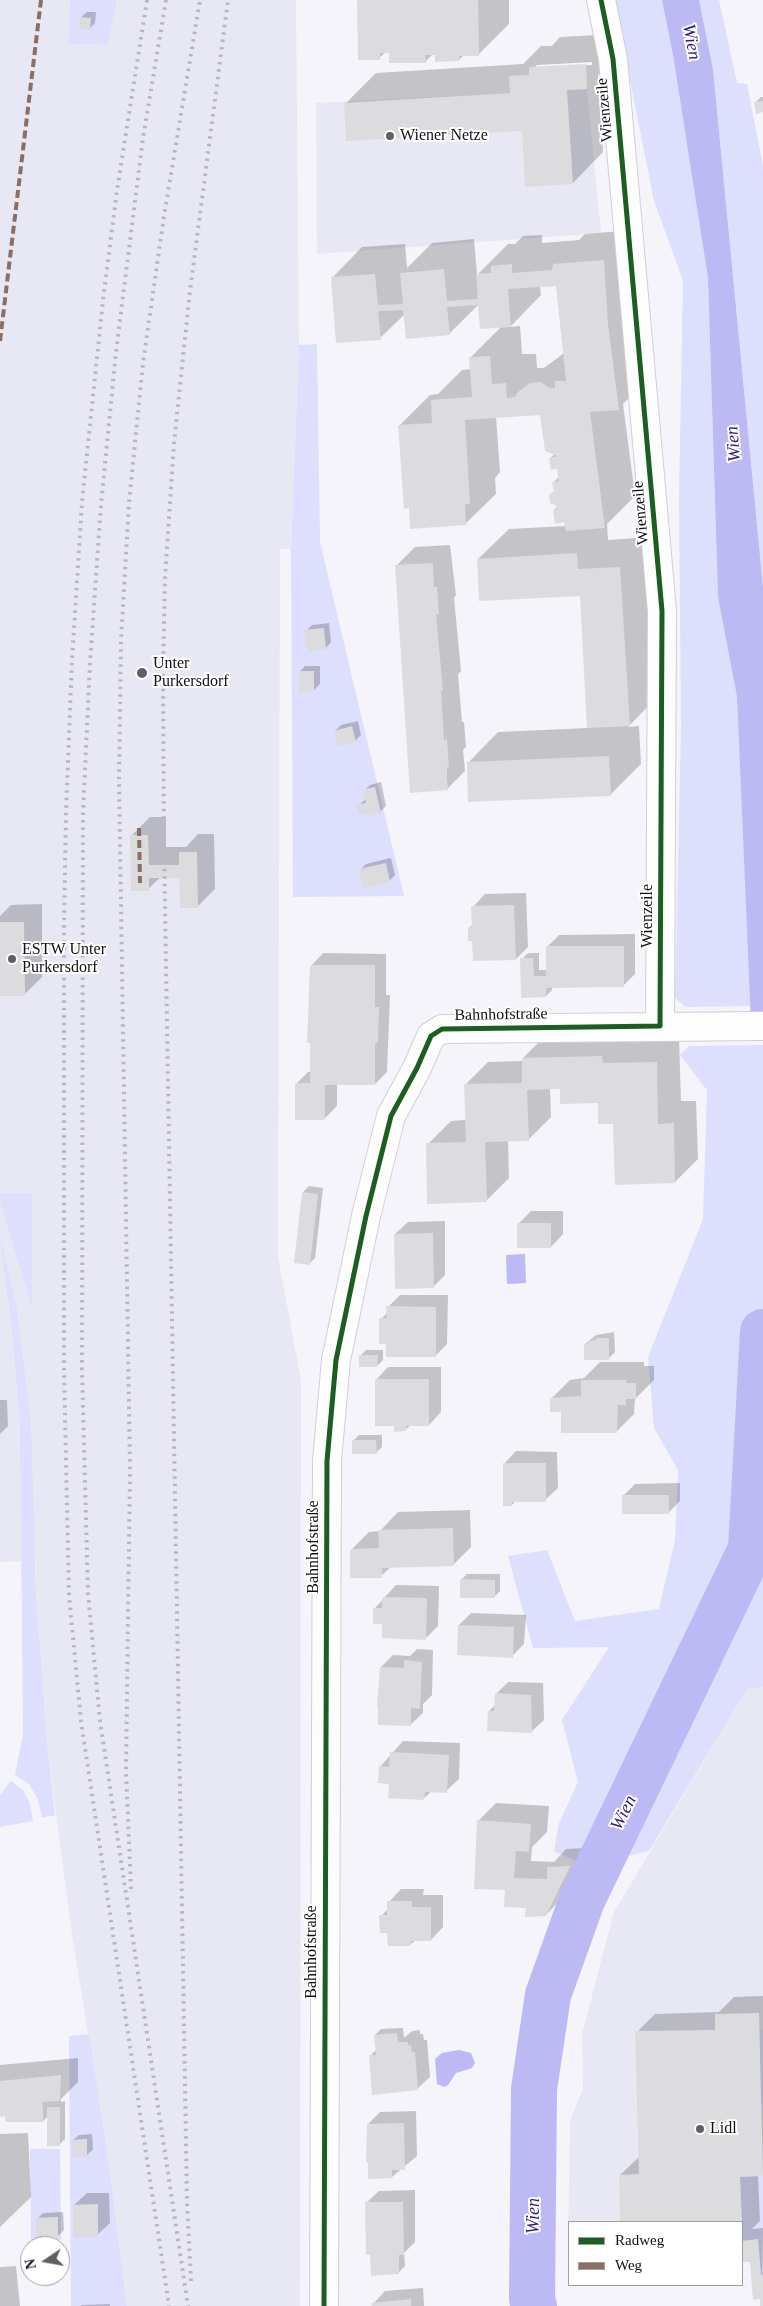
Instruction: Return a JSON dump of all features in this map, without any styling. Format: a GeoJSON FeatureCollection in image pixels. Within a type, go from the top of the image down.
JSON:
{"type":"FeatureCollection","features":[{"type":"Feature","properties":{"kind":"street","name":"Wienzeile"},"geometry":{"type":"LineString","coordinates":[[601,0],[612,59],[662,611],[660,1026]]}},
{"type":"Feature","properties":{"kind":"street","name":"Bahnhofstraße"},"geometry":{"type":"LineString","coordinates":[[324,2306],[327,1461],[336,1360],[366,1216],[391,1116],[417,1068],[431,1036],[442,1029],[763,1026]]}},
{"type":"Feature","properties":{"kind":"shaded area"},"geometry":{"type":"Polygon","coordinates":[[[0,0],[70,0],[68,44],[108,45],[117,0],[296,0],[299,345],[291,549],[280,549],[278,1257],[301,1380],[300,2306],[127,2306],[108,2158],[71,1928],[48,1753],[36,1594],[36,1561],[0,1562],[0,0]]]}},
{"type":"Feature","properties":{"kind":"shaded area"},"geometry":{"type":"Polygon","coordinates":[[[70,0],[117,0],[108,45],[68,44],[70,0]]]}},
{"type":"Feature","properties":{"kind":"shaded area"},"geometry":{"type":"Polygon","coordinates":[[[614,0],[662,0],[673,55],[708,278],[718,597],[737,697],[751,1006],[686,1007],[675,998],[681,726],[679,498],[683,281],[654,201],[614,0]]]}},
{"type":"Feature","properties":{"kind":"shaded area"},"geometry":{"type":"Polygon","coordinates":[[[699,0],[719,0],[737,83],[747,84],[763,166],[763,587],[713,69],[699,0]]]}},
{"type":"Feature","properties":{"kind":"shaded area"},"geometry":{"type":"Polygon","coordinates":[[[587,89],[601,233],[317,254],[316,103],[587,89]]]}},
{"type":"Feature","properties":{"kind":"shaded area"},"geometry":{"type":"Polygon","coordinates":[[[317,344],[320,542],[404,896],[293,897],[291,549],[299,345],[317,344]]]}},
{"type":"Feature","properties":{"kind":"shaded area"},"geometry":{"type":"Polygon","coordinates":[[[763,1045],[763,1687],[747,1689],[649,1851],[586,1866],[554,1851],[559,1823],[578,1782],[562,1720],[609,1647],[533,1648],[508,1556],[547,1550],[575,1621],[659,1609],[675,1540],[678,1470],[654,1428],[648,1357],[703,1219],[707,1090],[680,1055],[689,1046],[763,1045]]]}},
{"type":"Feature","properties":{"kind":"shaded area"},"geometry":{"type":"Polygon","coordinates":[[[0,1193],[32,1193],[32,1307],[0,1202],[0,1193]]]}},
{"type":"Feature","properties":{"kind":"shaded area"},"geometry":{"type":"Polygon","coordinates":[[[0,1238],[16,1304],[31,1423],[36,1594],[48,1753],[55,1815],[42,1818],[38,1800],[29,1784],[15,1775],[23,1734],[20,1426],[13,1337],[0,1238]]]}},
{"type":"Feature","properties":{"kind":"shaded area"},"geometry":{"type":"Polygon","coordinates":[[[763,1672],[763,2275],[761,2275],[758,2240],[743,2241],[743,2221],[568,2221],[570,2121],[583,2088],[582,2034],[614,1912],[747,1689],[763,1672]]]}},
{"type":"Feature","properties":{"kind":"shaded area"},"geometry":{"type":"Polygon","coordinates":[[[11,1781],[23,1790],[30,1804],[33,1821],[0,1827],[0,1795],[11,1781]]]}},
{"type":"Feature","properties":{"kind":"shaded area"},"geometry":{"type":"Polygon","coordinates":[[[759,2029],[763,2029],[763,2171],[759,2029]]]}},
{"type":"Feature","properties":{"kind":"shaded area"},"geometry":{"type":"Polygon","coordinates":[[[89,2034],[108,2158],[127,2306],[71,2306],[69,2036],[89,2034]]]}},
{"type":"Feature","properties":{"kind":"shaded area"},"geometry":{"type":"Polygon","coordinates":[[[30,2149],[60,2149],[61,2236],[31,2236],[30,2149]]]}},
{"type":"Feature","properties":{"kind":"shaded area"},"geometry":{"type":"Polygon","coordinates":[[[763,2176],[763,2275],[761,2275],[758,2239],[743,2241],[740,2177],[763,2176]]]}},
{"type":"Feature","properties":{"kind":"water"},"geometry":{"type":"Polygon","coordinates":[[[662,0],[699,0],[713,69],[763,587],[763,1022],[751,1022],[737,697],[718,597],[708,278],[673,55],[662,0]]]}},
{"type":"Feature","properties":{"kind":"water"},"geometry":{"type":"Polygon","coordinates":[[[525,1254],[526,1283],[507,1284],[506,1255],[525,1254]]]}},
{"type":"Feature","properties":{"kind":"water"},"geometry":{"type":"Polygon","coordinates":[[[459,2050],[471,2053],[475,2063],[472,2068],[456,2073],[448,2085],[444,2087],[437,2084],[435,2059],[442,2053],[459,2050]]]}},
{"type":"Feature","properties":{"kind":"building"},"geometry":{"type":"Polygon","coordinates":[[[357,0],[478,0],[479,56],[459,56],[459,61],[435,62],[435,55],[425,55],[426,63],[389,63],[389,53],[380,53],[380,60],[358,60],[357,0]]]}},
{"type":"Feature","properties":{"kind":"building"},"geometry":{"type":"Polygon","coordinates":[[[80,17],[91,18],[90,30],[79,29],[80,17]]]}},
{"type":"Feature","properties":{"kind":"building","name":"Wiener Netze"},"geometry":{"type":"Polygon","coordinates":[[[586,64],[587,89],[567,90],[573,184],[525,187],[522,131],[346,141],[344,103],[510,93],[509,76],[529,75],[529,67],[586,64]]]}},
{"type":"Feature","properties":{"kind":"building"},"geometry":{"type":"Polygon","coordinates":[[[763,101],[763,112],[756,114],[754,102],[763,101]]]}},
{"type":"Feature","properties":{"kind":"building"},"geometry":{"type":"Polygon","coordinates":[[[604,260],[608,324],[619,410],[590,412],[605,528],[566,531],[564,522],[555,524],[553,510],[557,509],[557,506],[550,503],[549,495],[554,491],[552,482],[559,481],[557,469],[551,470],[549,458],[557,456],[545,451],[540,415],[465,420],[470,504],[465,504],[466,525],[410,529],[409,508],[404,509],[398,425],[432,423],[431,400],[472,397],[469,357],[490,356],[492,384],[506,383],[507,398],[515,397],[518,392],[530,383],[541,382],[550,388],[555,388],[555,381],[566,381],[556,286],[508,289],[511,327],[480,329],[478,305],[447,307],[450,335],[406,339],[403,310],[378,311],[381,340],[336,343],[331,277],[375,274],[378,305],[403,304],[400,273],[444,269],[447,301],[478,299],[476,274],[491,273],[491,266],[512,264],[512,273],[552,270],[553,264],[604,260]]]}},
{"type":"Feature","properties":{"kind":"building"},"geometry":{"type":"Polygon","coordinates":[[[577,553],[578,569],[620,567],[630,726],[587,728],[580,596],[479,601],[477,559],[577,553]]]}},
{"type":"Feature","properties":{"kind":"building"},"geometry":{"type":"Polygon","coordinates":[[[433,563],[434,587],[437,587],[439,615],[436,614],[443,691],[441,691],[444,740],[447,739],[449,767],[446,767],[448,790],[410,793],[395,565],[433,563]]]}},
{"type":"Feature","properties":{"kind":"building"},"geometry":{"type":"Polygon","coordinates":[[[324,628],[326,649],[307,651],[304,630],[324,628]]]}},
{"type":"Feature","properties":{"kind":"building"},"geometry":{"type":"Polygon","coordinates":[[[298,671],[314,671],[314,691],[298,692],[298,671]]]}},
{"type":"Feature","properties":{"kind":"building"},"geometry":{"type":"Polygon","coordinates":[[[352,726],[356,742],[337,746],[334,731],[352,726]]]}},
{"type":"Feature","properties":{"kind":"building"},"geometry":{"type":"Polygon","coordinates":[[[609,756],[611,796],[468,802],[467,762],[609,756]]]}},
{"type":"Feature","properties":{"kind":"building"},"geometry":{"type":"Polygon","coordinates":[[[375,787],[381,813],[368,816],[367,813],[359,815],[356,805],[366,803],[362,790],[375,787]]]}},
{"type":"Feature","properties":{"kind":"building"},"geometry":{"type":"Polygon","coordinates":[[[130,835],[148,835],[149,865],[179,865],[179,852],[197,852],[198,908],[180,908],[179,878],[149,878],[149,891],[131,891],[130,835]]]}},
{"type":"Feature","properties":{"kind":"building"},"geometry":{"type":"Polygon","coordinates":[[[386,863],[390,882],[363,889],[359,869],[386,863]]]}},
{"type":"Feature","properties":{"kind":"building"},"geometry":{"type":"Polygon","coordinates":[[[514,905],[516,960],[473,961],[472,941],[468,941],[468,927],[472,927],[471,906],[514,905]]]}},
{"type":"Feature","properties":{"kind":"building","name":"ESTW Unter Purkersdorf"},"geometry":{"type":"Polygon","coordinates":[[[0,922],[24,922],[25,996],[0,996],[0,922]]]}},
{"type":"Feature","properties":{"kind":"building"},"geometry":{"type":"Polygon","coordinates":[[[546,946],[624,946],[624,987],[546,988],[546,997],[521,998],[520,958],[533,958],[534,976],[546,976],[546,946]]]}},
{"type":"Feature","properties":{"kind":"building"},"geometry":{"type":"Polygon","coordinates":[[[310,965],[375,965],[375,1007],[379,1007],[378,1043],[375,1043],[375,1085],[325,1085],[325,1120],[295,1120],[295,1083],[310,1083],[310,1043],[307,1043],[310,965]]]}},
{"type":"Feature","properties":{"kind":"building"},"geometry":{"type":"Polygon","coordinates":[[[602,1056],[603,1063],[657,1062],[658,1124],[674,1123],[675,1183],[615,1185],[613,1124],[598,1124],[598,1103],[560,1104],[560,1089],[527,1090],[529,1141],[485,1142],[487,1202],[427,1204],[426,1143],[466,1142],[464,1084],[522,1083],[522,1058],[602,1056]]]}},
{"type":"Feature","properties":{"kind":"building"},"geometry":{"type":"Polygon","coordinates":[[[302,1192],[318,1194],[310,1265],[294,1263],[302,1192]]]}},
{"type":"Feature","properties":{"kind":"building"},"geometry":{"type":"Polygon","coordinates":[[[517,1223],[551,1223],[551,1248],[517,1248],[517,1223]]]}},
{"type":"Feature","properties":{"kind":"building"},"geometry":{"type":"Polygon","coordinates":[[[433,1233],[434,1288],[395,1289],[394,1234],[433,1233]]]}},
{"type":"Feature","properties":{"kind":"building"},"geometry":{"type":"Polygon","coordinates":[[[386,1306],[436,1307],[436,1357],[386,1357],[386,1344],[379,1344],[379,1318],[387,1318],[386,1306]]]}},
{"type":"Feature","properties":{"kind":"building"},"geometry":{"type":"Polygon","coordinates":[[[596,1338],[609,1338],[609,1360],[584,1360],[584,1344],[596,1340],[596,1338]]]}},
{"type":"Feature","properties":{"kind":"building"},"geometry":{"type":"Polygon","coordinates":[[[359,1355],[378,1355],[377,1367],[359,1367],[359,1355]]]}},
{"type":"Feature","properties":{"kind":"building"},"geometry":{"type":"Polygon","coordinates":[[[375,1379],[429,1379],[429,1426],[406,1426],[406,1431],[394,1432],[394,1426],[375,1426],[375,1379]]]}},
{"type":"Feature","properties":{"kind":"building"},"geometry":{"type":"Polygon","coordinates":[[[581,1380],[627,1380],[626,1383],[636,1383],[636,1399],[626,1399],[626,1405],[618,1405],[617,1433],[561,1433],[561,1412],[550,1412],[550,1398],[581,1396],[581,1380]]]}},
{"type":"Feature","properties":{"kind":"building"},"geometry":{"type":"Polygon","coordinates":[[[352,1440],[376,1440],[377,1454],[352,1454],[352,1440]]]}},
{"type":"Feature","properties":{"kind":"building"},"geometry":{"type":"Polygon","coordinates":[[[503,1463],[546,1463],[546,1502],[512,1502],[512,1506],[503,1506],[503,1463]]]}},
{"type":"Feature","properties":{"kind":"building"},"geometry":{"type":"Polygon","coordinates":[[[622,1495],[669,1495],[669,1514],[622,1514],[622,1495]]]}},
{"type":"Feature","properties":{"kind":"building"},"geometry":{"type":"Polygon","coordinates":[[[453,1528],[454,1566],[382,1568],[382,1578],[350,1578],[350,1549],[379,1548],[378,1530],[453,1528]]]}},
{"type":"Feature","properties":{"kind":"building"},"geometry":{"type":"Polygon","coordinates":[[[460,1579],[495,1580],[495,1598],[460,1598],[460,1579]]]}},
{"type":"Feature","properties":{"kind":"building"},"geometry":{"type":"Polygon","coordinates":[[[382,1597],[427,1598],[426,1640],[382,1638],[382,1624],[373,1624],[373,1608],[382,1608],[382,1597]]]}},
{"type":"Feature","properties":{"kind":"building"},"geometry":{"type":"Polygon","coordinates":[[[458,1625],[514,1627],[513,1658],[457,1655],[458,1625]]]}},
{"type":"Feature","properties":{"kind":"building"},"geometry":{"type":"Polygon","coordinates":[[[404,1660],[422,1662],[420,1709],[411,1708],[411,1726],[378,1725],[377,1707],[380,1667],[404,1668],[404,1660]]]}},
{"type":"Feature","properties":{"kind":"building"},"geometry":{"type":"Polygon","coordinates":[[[495,1693],[531,1695],[532,1733],[487,1731],[488,1711],[494,1711],[495,1693]]]}},
{"type":"Feature","properties":{"kind":"building"},"geometry":{"type":"Polygon","coordinates":[[[390,1752],[449,1755],[447,1793],[425,1792],[424,1800],[388,1798],[389,1784],[378,1783],[379,1766],[389,1767],[390,1752]]]}},
{"type":"Feature","properties":{"kind":"building"},"geometry":{"type":"Polygon","coordinates":[[[477,1820],[531,1824],[529,1852],[516,1851],[514,1878],[547,1879],[547,1867],[570,1866],[546,1916],[525,1917],[526,1908],[504,1907],[505,1890],[474,1889],[477,1820]]]}},
{"type":"Feature","properties":{"kind":"building"},"geometry":{"type":"Polygon","coordinates":[[[387,1901],[412,1901],[412,1907],[431,1907],[431,1941],[411,1941],[411,1946],[388,1946],[387,1933],[380,1933],[379,1915],[387,1915],[387,1901]]]}},
{"type":"Feature","properties":{"kind":"building","name":"Lidl"},"geometry":{"type":"Polygon","coordinates":[[[759,2013],[763,2176],[740,2177],[742,2221],[620,2221],[619,2175],[639,2174],[635,2031],[715,2030],[715,2014],[759,2013]]]}},
{"type":"Feature","properties":{"kind":"building"},"geometry":{"type":"Polygon","coordinates":[[[397,2033],[398,2042],[408,2042],[408,2046],[411,2045],[412,2052],[415,2052],[418,2090],[372,2095],[369,2055],[376,2055],[374,2035],[397,2033]]]}},
{"type":"Feature","properties":{"kind":"building"},"geometry":{"type":"Polygon","coordinates":[[[61,2075],[60,2101],[43,2102],[43,2122],[5,2122],[5,2116],[0,2117],[0,2081],[61,2075]]]}},
{"type":"Feature","properties":{"kind":"building"},"geometry":{"type":"Polygon","coordinates":[[[47,2107],[60,2107],[60,2146],[47,2146],[47,2107]]]}},
{"type":"Feature","properties":{"kind":"building"},"geometry":{"type":"Polygon","coordinates":[[[404,2123],[405,2170],[392,2170],[392,2178],[368,2179],[368,2163],[366,2163],[367,2124],[404,2123]]]}},
{"type":"Feature","properties":{"kind":"building"},"geometry":{"type":"Polygon","coordinates":[[[87,2139],[87,2157],[73,2157],[72,2140],[87,2139]]]}},
{"type":"Feature","properties":{"kind":"building"},"geometry":{"type":"Polygon","coordinates":[[[365,2202],[403,2202],[404,2255],[399,2255],[399,2274],[371,2276],[370,2255],[366,2255],[365,2202]]]}},
{"type":"Feature","properties":{"kind":"building"},"geometry":{"type":"Polygon","coordinates":[[[98,2204],[98,2237],[73,2237],[73,2205],[98,2204]]]}},
{"type":"Feature","properties":{"kind":"building"},"geometry":{"type":"Polygon","coordinates":[[[58,2217],[58,2236],[36,2236],[36,2218],[58,2217]]]}},
{"type":"Feature","properties":{"kind":"building"},"geometry":{"type":"Polygon","coordinates":[[[758,2239],[761,2275],[763,2275],[763,2306],[760,2306],[760,2299],[753,2300],[750,2262],[743,2262],[743,2241],[758,2239]]]}},
{"type":"Feature","properties":{"kind":"building"},"geometry":{"type":"Polygon","coordinates":[[[411,2299],[411,2306],[372,2306],[371,2303],[411,2299]]]}},
{"type":"Feature","properties":{"kind":"waterway","name":"Wien"},"geometry":{"type":"LineString","coordinates":[[534,2306],[532,2299],[534,2089],[548,1995],[582,1900],[751,1549],[763,1332]]}},
{"type":"Feature","properties":{"kind":"railway"},"geometry":{"type":"LineString","coordinates":[[147,0],[117,190],[103,300],[82,502],[72,660],[64,923],[64,1370],[69,1595],[81,1721],[169,2306]]}},
{"type":"Feature","properties":{"kind":"railway"},"geometry":{"type":"LineString","coordinates":[[166,0],[143,138],[116,352],[101,505],[90,663],[83,813],[82,1370],[88,1593],[100,1721],[188,2306]]}},
{"type":"Feature","properties":{"kind":"railway"},"geometry":{"type":"LineString","coordinates":[[131,1889],[126,1770],[130,1471],[119,779],[121,640],[129,503],[143,363],[164,216],[200,0]]}},
{"type":"Feature","properties":{"kind":"railway"},"geometry":{"type":"LineString","coordinates":[[191,2281],[187,2203],[164,847],[163,673],[165,578],[174,443],[190,291],[228,0]]}},
{"type":"Feature","properties":{"kind":"marked path"},"geometry":{"type":"LineString","coordinates":[[0,341],[41,0]]}},
{"type":"Feature","properties":{"kind":"marked path"},"geometry":{"type":"LineString","coordinates":[[139,828],[140,883]]}},
{"type":"Feature","properties":{"kind":"cycle path"},"geometry":{"type":"LineString","coordinates":[[324,2306],[327,1461],[336,1360],[366,1216],[391,1116],[417,1068],[431,1036],[442,1029],[660,1026],[662,611],[613,59],[601,0]]}},
{"type":"Feature","properties":{"kind":"place","name":"Wiener Netze"},"geometry":{"type":"Point","coordinates":[390,136]}},
{"type":"Feature","properties":{"kind":"place","name":"Unter Purkersdorf"},"geometry":{"type":"Point","coordinates":[142,673]}},
{"type":"Feature","properties":{"kind":"place","name":"ESTW Unter Purkersdorf"},"geometry":{"type":"Point","coordinates":[12,959]}},
{"type":"Feature","properties":{"kind":"place","name":"Lidl"},"geometry":{"type":"Point","coordinates":[700,2129]}}]}
